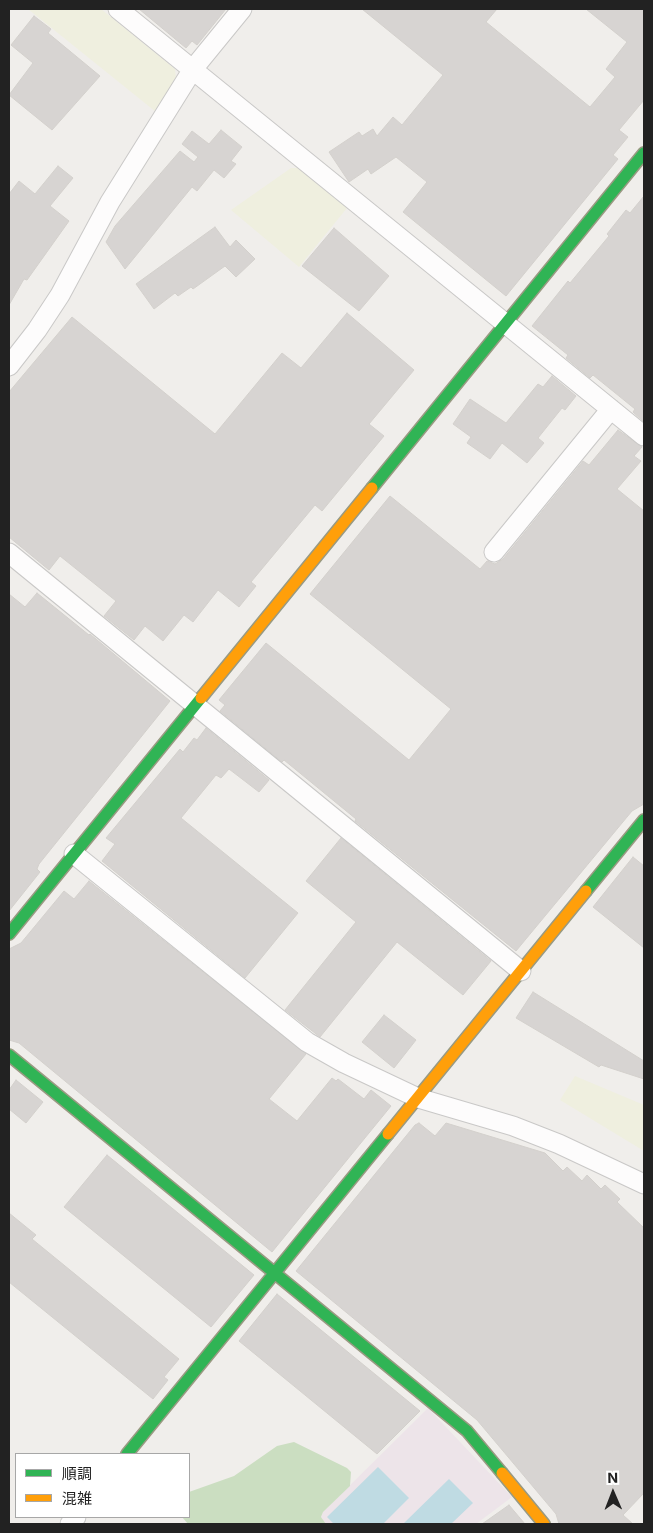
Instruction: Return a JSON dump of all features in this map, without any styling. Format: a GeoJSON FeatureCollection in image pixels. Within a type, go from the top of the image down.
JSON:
{"type":"FeatureCollection","features":[{"type":"Feature","properties":{"kind":"street"},"geometry":{"type":"LineString","coordinates":[[118,9],[644,436]]}},
{"type":"Feature","properties":{"kind":"street"},"geometry":{"type":"LineString","coordinates":[[9,366],[37,330],[60,294],[110,202],[193,69],[242,9]]}},
{"type":"Feature","properties":{"kind":"street"},"geometry":{"type":"LineString","coordinates":[[9,934],[644,153]]}},
{"type":"Feature","properties":{"kind":"street"},"geometry":{"type":"LineString","coordinates":[[494,552],[612,409]]}},
{"type":"Feature","properties":{"kind":"street"},"geometry":{"type":"LineString","coordinates":[[9,553],[521,971]]}},
{"type":"Feature","properties":{"kind":"street"},"geometry":{"type":"LineString","coordinates":[[128,1453],[644,820]]}},
{"type":"Feature","properties":{"kind":"street"},"geometry":{"type":"LineString","coordinates":[[74,854],[308,1042],[344,1063],[418,1098],[513,1126],[559,1144],[644,1184]]}},
{"type":"Feature","properties":{"kind":"street"},"geometry":{"type":"LineString","coordinates":[[9,1055],[467,1431],[544,1524]]}},
{"type":"Feature","properties":{"kind":"shaded area"},"geometry":{"type":"Polygon","coordinates":[[[428,1408],[512,1497],[476,1524],[326,1524],[321,1517],[323,1512],[428,1408]]]}},
{"type":"Feature","properties":{"kind":"green space"},"geometry":{"type":"Polygon","coordinates":[[[28,9],[101,9],[175,69],[176,79],[156,112],[28,9]]]}},
{"type":"Feature","properties":{"kind":"green space"},"geometry":{"type":"Polygon","coordinates":[[[291,168],[298,168],[347,208],[299,267],[231,210],[291,168]]]}},
{"type":"Feature","properties":{"kind":"green space"},"geometry":{"type":"Polygon","coordinates":[[[575,1076],[644,1105],[644,1151],[560,1100],[575,1076]]]}},
{"type":"Feature","properties":{"kind":"green space"},"geometry":{"type":"Polygon","coordinates":[[[294,1442],[347,1468],[351,1472],[350,1486],[323,1512],[321,1517],[326,1524],[188,1524],[183,1518],[190,1518],[190,1492],[234,1476],[277,1446],[294,1442]]]}},
{"type":"Feature","properties":{"kind":"water"},"geometry":{"type":"Polygon","coordinates":[[[378,1467],[409,1498],[383,1524],[334,1524],[327,1517],[378,1467]]]}},
{"type":"Feature","properties":{"kind":"water"},"geometry":{"type":"Polygon","coordinates":[[[449,1479],[473,1503],[451,1524],[403,1524],[449,1479]]]}},
{"type":"Feature","properties":{"kind":"building"},"geometry":{"type":"Polygon","coordinates":[[[139,9],[226,9],[197,45],[192,41],[186,48],[139,9]]]}},
{"type":"Feature","properties":{"kind":"building"},"geometry":{"type":"Polygon","coordinates":[[[362,9],[497,9],[486,22],[590,107],[615,77],[606,69],[627,42],[586,9],[644,9],[644,100],[619,130],[628,137],[613,155],[618,159],[506,296],[403,212],[427,182],[396,157],[371,174],[368,169],[349,182],[329,152],[359,132],[362,136],[373,129],[377,136],[393,117],[402,125],[443,75],[362,9]]]}},
{"type":"Feature","properties":{"kind":"building"},"geometry":{"type":"Polygon","coordinates":[[[34,16],[51,29],[48,33],[100,76],[52,130],[9,95],[33,63],[11,45],[34,16]]]}},
{"type":"Feature","properties":{"kind":"building"},"geometry":{"type":"Polygon","coordinates":[[[221,130],[242,147],[231,161],[236,164],[224,178],[214,170],[197,191],[192,187],[125,269],[106,242],[115,226],[180,151],[194,162],[198,157],[182,144],[192,131],[209,144],[221,130]]]}},
{"type":"Feature","properties":{"kind":"building"},"geometry":{"type":"Polygon","coordinates":[[[58,166],[73,178],[50,206],[69,221],[27,280],[24,279],[9,305],[9,194],[19,181],[35,194],[58,166]]]}},
{"type":"Feature","properties":{"kind":"building"},"geometry":{"type":"Polygon","coordinates":[[[644,196],[644,422],[633,412],[635,409],[593,375],[590,378],[566,358],[568,355],[532,326],[568,281],[570,283],[609,236],[607,234],[626,210],[630,213],[644,196]]]}},
{"type":"Feature","properties":{"kind":"building"},"geometry":{"type":"Polygon","coordinates":[[[215,227],[230,247],[236,240],[255,259],[236,277],[225,266],[193,289],[191,287],[178,296],[175,293],[154,309],[136,284],[215,227]]]}},
{"type":"Feature","properties":{"kind":"building"},"geometry":{"type":"Polygon","coordinates":[[[334,228],[389,276],[359,311],[302,266],[334,228]]]}},
{"type":"Feature","properties":{"kind":"building"},"geometry":{"type":"Polygon","coordinates":[[[347,313],[414,370],[369,424],[384,436],[322,511],[315,505],[251,582],[256,586],[239,607],[218,590],[193,622],[184,615],[163,641],[145,626],[134,640],[104,616],[116,601],[60,556],[49,570],[9,537],[9,392],[72,317],[215,434],[282,353],[301,368],[347,313]]]}},
{"type":"Feature","properties":{"kind":"building"},"geometry":{"type":"Polygon","coordinates":[[[552,376],[576,396],[565,410],[562,408],[538,438],[544,443],[527,463],[502,443],[490,459],[467,443],[471,437],[453,424],[470,399],[506,423],[538,384],[543,387],[552,376]]]}},
{"type":"Feature","properties":{"kind":"building"},"geometry":{"type":"Polygon","coordinates":[[[618,430],[642,447],[634,456],[641,461],[617,489],[644,511],[644,804],[632,811],[516,951],[355,821],[356,819],[284,760],[282,762],[220,711],[225,705],[219,700],[266,643],[409,760],[451,709],[310,594],[390,496],[480,569],[487,561],[495,564],[503,559],[583,461],[589,465],[618,430]]]}},
{"type":"Feature","properties":{"kind":"building"},"geometry":{"type":"Polygon","coordinates":[[[37,593],[90,634],[170,701],[39,864],[37,869],[40,872],[9,911],[9,594],[25,607],[37,593]]]}},
{"type":"Feature","properties":{"kind":"building"},"geometry":{"type":"Polygon","coordinates":[[[206,728],[269,780],[259,792],[229,769],[221,778],[216,775],[181,818],[298,913],[245,978],[102,861],[115,844],[106,838],[180,749],[183,752],[194,738],[197,740],[206,728]]]}},
{"type":"Feature","properties":{"kind":"building"},"geometry":{"type":"Polygon","coordinates":[[[341,838],[491,961],[463,995],[397,942],[320,1037],[285,1010],[356,922],[306,881],[341,838]]]}},
{"type":"Feature","properties":{"kind":"building"},"geometry":{"type":"Polygon","coordinates":[[[633,857],[644,866],[644,948],[593,907],[633,857]]]}},
{"type":"Feature","properties":{"kind":"building"},"geometry":{"type":"Polygon","coordinates":[[[89,881],[306,1054],[269,1099],[297,1121],[332,1078],[336,1081],[338,1079],[364,1099],[371,1090],[391,1106],[272,1252],[19,1043],[9,1040],[9,949],[21,943],[64,891],[74,899],[89,881]]]}},
{"type":"Feature","properties":{"kind":"building"},"geometry":{"type":"Polygon","coordinates":[[[533,992],[644,1061],[644,1079],[601,1065],[599,1067],[516,1018],[533,992]]]}},
{"type":"Feature","properties":{"kind":"building"},"geometry":{"type":"Polygon","coordinates":[[[384,1015],[416,1040],[394,1068],[362,1042],[384,1015]]]}},
{"type":"Feature","properties":{"kind":"building"},"geometry":{"type":"Polygon","coordinates":[[[16,1080],[43,1102],[26,1123],[9,1109],[9,1090],[16,1080]]]}},
{"type":"Feature","properties":{"kind":"building"},"geometry":{"type":"Polygon","coordinates":[[[419,1123],[435,1136],[446,1123],[545,1153],[563,1171],[567,1167],[582,1181],[587,1175],[601,1189],[605,1185],[620,1199],[617,1202],[644,1228],[644,1493],[623,1515],[633,1524],[559,1524],[556,1514],[477,1420],[296,1271],[415,1125],[419,1123]]]}},
{"type":"Feature","properties":{"kind":"building"},"geometry":{"type":"Polygon","coordinates":[[[107,1155],[254,1275],[211,1327],[64,1207],[107,1155]]]}},
{"type":"Feature","properties":{"kind":"building"},"geometry":{"type":"Polygon","coordinates":[[[9,1213],[36,1235],[32,1239],[179,1359],[164,1377],[168,1380],[153,1399],[9,1282],[9,1213]]]}},
{"type":"Feature","properties":{"kind":"building"},"geometry":{"type":"Polygon","coordinates":[[[277,1294],[420,1411],[377,1454],[239,1341],[277,1294]]]}},
{"type":"Feature","properties":{"kind":"building"},"geometry":{"type":"Polygon","coordinates":[[[509,1505],[525,1524],[482,1524],[509,1505]]]}},
{"type":"Feature","properties":{"kind":"traffic: fast"},"geometry":{"type":"LineString","coordinates":[[372,488],[644,153]]}},
{"type":"Feature","properties":{"kind":"traffic: fast"},"geometry":{"type":"LineString","coordinates":[[9,934],[201,698]]}},
{"type":"Feature","properties":{"kind":"traffic: fast"},"geometry":{"type":"LineString","coordinates":[[586,891],[644,820]]}},
{"type":"Feature","properties":{"kind":"traffic: fast"},"geometry":{"type":"LineString","coordinates":[[9,1055],[467,1431],[502,1473]]}},
{"type":"Feature","properties":{"kind":"traffic: fast"},"geometry":{"type":"LineString","coordinates":[[128,1453],[388,1134]]}},
{"type":"Feature","properties":{"kind":"traffic: slow"},"geometry":{"type":"LineString","coordinates":[[201,698],[372,488]]}},
{"type":"Feature","properties":{"kind":"traffic: slow"},"geometry":{"type":"LineString","coordinates":[[388,1134],[586,891]]}},
{"type":"Feature","properties":{"kind":"traffic: slow"},"geometry":{"type":"LineString","coordinates":[[502,1473],[544,1524]]}}]}
